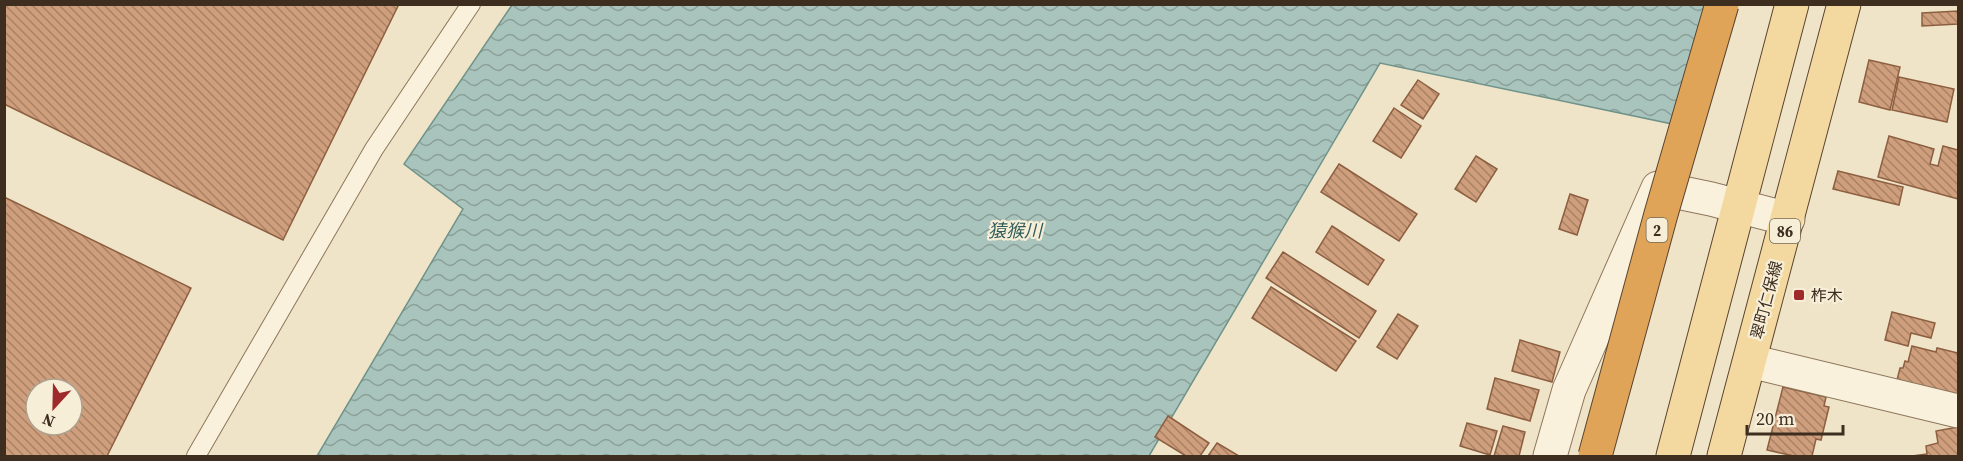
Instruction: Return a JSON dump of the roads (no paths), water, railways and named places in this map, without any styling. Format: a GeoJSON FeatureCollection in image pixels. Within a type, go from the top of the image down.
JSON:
{"type":"FeatureCollection","features":[{"type":"Feature","properties":{"kind":"highway","name":"2"},"geometry":{"type":"LineString","coordinates":[[1595,456],[1661,214],[1722,4]]}},
{"type":"Feature","properties":{"kind":"main road"},"geometry":{"type":"LineString","coordinates":[[1673,456],[1792,4]]}},
{"type":"Feature","properties":{"kind":"main road","name":"翠町仁保線"},"geometry":{"type":"LineString","coordinates":[[1724,456],[1844,4]]}},
{"type":"Feature","properties":{"kind":"street"},"geometry":{"type":"LineString","coordinates":[[1550,456],[1569,390],[1658,188],[1788,219]]}},
{"type":"Feature","properties":{"kind":"street"},"geometry":{"type":"LineString","coordinates":[[1750,361],[1959,411]]}},
{"type":"Feature","properties":{"kind":"lane"},"geometry":{"type":"LineString","coordinates":[[196,456],[374,149],[471,4]]}},
{"type":"Feature","properties":{"kind":"water","name":"猿猴川"},"geometry":{"type":"Polygon","coordinates":[[[512,5],[1714,5],[1682,126],[1380,63],[1149,456],[317,456],[463,209],[404,164],[512,5]]]}},
{"type":"Feature","properties":{"kind":"place","name":"柞木"},"geometry":{"type":"Point","coordinates":[1799,295]}}]}
